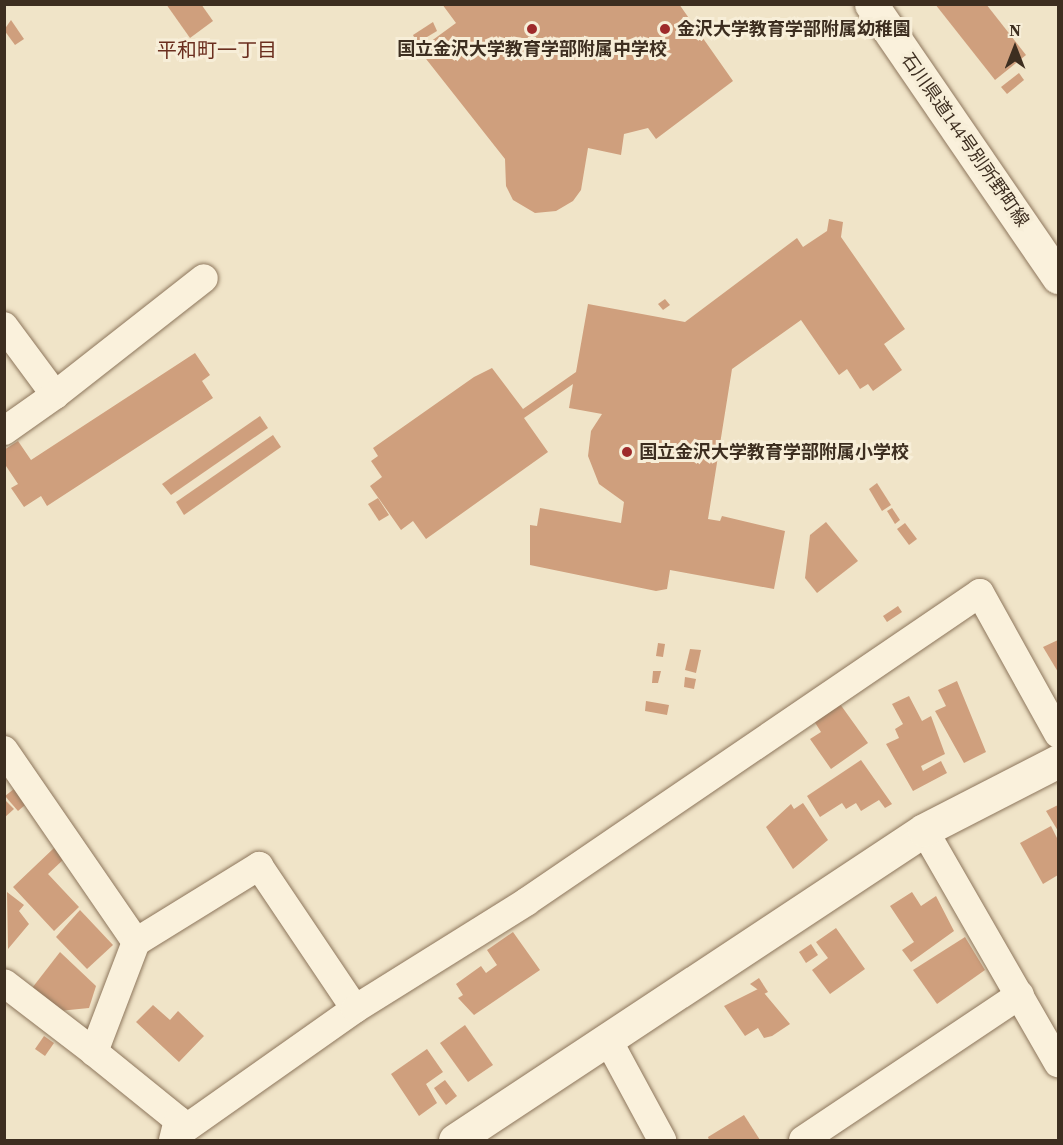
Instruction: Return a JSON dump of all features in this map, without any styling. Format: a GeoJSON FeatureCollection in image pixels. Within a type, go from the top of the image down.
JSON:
{"type":"FeatureCollection","features":[{"type":"Feature","properties":{"kind":"street","name":"石川県道144号別所野町線"},"geometry":{"type":"LineString","coordinates":[[871,4],[1059,277]]}},
{"type":"Feature","properties":{"kind":"street"},"geometry":{"type":"LineString","coordinates":[[4,431],[55,395],[204,278]]}},
{"type":"Feature","properties":{"kind":"street"},"geometry":{"type":"LineString","coordinates":[[4,326],[55,395]]}},
{"type":"Feature","properties":{"kind":"street"},"geometry":{"type":"LineString","coordinates":[[176,1137],[355,1009],[526,902],[980,593],[1059,734]]}},
{"type":"Feature","properties":{"kind":"street"},"geometry":{"type":"LineString","coordinates":[[4,750],[136,942]]}},
{"type":"Feature","properties":{"kind":"street"},"geometry":{"type":"LineString","coordinates":[[455,1140],[924,830],[1059,761]]}},
{"type":"Feature","properties":{"kind":"street"},"geometry":{"type":"LineString","coordinates":[[924,830],[1059,1063]]}},
{"type":"Feature","properties":{"kind":"street"},"geometry":{"type":"LineString","coordinates":[[94,1052],[136,942],[260,866],[355,1009]]}},
{"type":"Feature","properties":{"kind":"street"},"geometry":{"type":"LineString","coordinates":[[4,983],[178,1120],[176,1137]]}},
{"type":"Feature","properties":{"kind":"street"},"geometry":{"type":"LineString","coordinates":[[803,1140],[1020,995]]}},
{"type":"Feature","properties":{"kind":"street"},"geometry":{"type":"LineString","coordinates":[[608,1040],[662,1140]]}},
{"type":"Feature","properties":{"kind":"building"},"geometry":{"type":"Polygon","coordinates":[[[166,4],[201,4],[213,21],[190,38],[166,4]]]}},
{"type":"Feature","properties":{"kind":"building"},"geometry":{"type":"Polygon","coordinates":[[[442,4],[679,4],[733,81],[656,139],[648,128],[624,134],[621,155],[588,148],[581,190],[573,201],[556,211],[535,213],[513,200],[506,186],[505,159],[419,50],[456,23],[442,4]]]}},
{"type":"Feature","properties":{"kind":"building"},"geometry":{"type":"Polygon","coordinates":[[[935,4],[986,4],[1026,55],[995,80],[935,4]]]}},
{"type":"Feature","properties":{"kind":"building"},"geometry":{"type":"Polygon","coordinates":[[[11,20],[24,39],[15,45],[4,30],[11,20]]]}},
{"type":"Feature","properties":{"kind":"building"},"geometry":{"type":"Polygon","coordinates":[[[433,22],[437,31],[417,43],[413,35],[433,22]]]}},
{"type":"Feature","properties":{"kind":"building"},"geometry":{"type":"Polygon","coordinates":[[[1019,73],[1024,80],[1007,94],[1001,87],[1019,73]]]}},
{"type":"Feature","properties":{"kind":"building"},"geometry":{"type":"Polygon","coordinates":[[[829,219],[843,222],[841,237],[905,329],[884,344],[902,370],[873,391],[868,384],[860,389],[847,369],[839,375],[801,320],[732,369],[708,519],[720,521],[722,516],[785,531],[774,589],[670,570],[667,589],[656,591],[530,565],[530,525],[537,526],[540,508],[621,523],[624,502],[599,484],[588,456],[591,431],[602,414],[569,408],[573,384],[524,418],[548,452],[426,539],[413,521],[401,530],[370,486],[382,477],[371,461],[378,456],[373,448],[474,377],[492,368],[523,409],[576,372],[588,304],[685,322],[797,238],[803,247],[827,231],[829,219]]]}},
{"type":"Feature","properties":{"kind":"building"},"geometry":{"type":"Polygon","coordinates":[[[665,299],[670,305],[663,310],[658,304],[665,299]]]}},
{"type":"Feature","properties":{"kind":"building"},"geometry":{"type":"Polygon","coordinates":[[[195,353],[210,375],[202,381],[213,398],[47,506],[41,496],[24,507],[11,488],[18,484],[4,463],[4,450],[18,441],[31,460],[195,353]]]}},
{"type":"Feature","properties":{"kind":"building"},"geometry":{"type":"Polygon","coordinates":[[[260,416],[268,428],[171,495],[162,484],[260,416]]]}},
{"type":"Feature","properties":{"kind":"building"},"geometry":{"type":"Polygon","coordinates":[[[273,435],[281,447],[184,515],[176,502],[273,435]]]}},
{"type":"Feature","properties":{"kind":"building"},"geometry":{"type":"Polygon","coordinates":[[[877,483],[891,505],[882,511],[869,489],[877,483]]]}},
{"type":"Feature","properties":{"kind":"building"},"geometry":{"type":"Polygon","coordinates":[[[378,498],[389,515],[379,521],[368,504],[378,498]]]}},
{"type":"Feature","properties":{"kind":"building"},"geometry":{"type":"Polygon","coordinates":[[[892,508],[900,520],[895,524],[887,511],[892,508]]]}},
{"type":"Feature","properties":{"kind":"building"},"geometry":{"type":"Polygon","coordinates":[[[826,522],[858,561],[817,593],[805,578],[810,535],[826,522]]]}},
{"type":"Feature","properties":{"kind":"building"},"geometry":{"type":"Polygon","coordinates":[[[905,523],[917,539],[909,545],[897,529],[905,523]]]}},
{"type":"Feature","properties":{"kind":"building"},"geometry":{"type":"Polygon","coordinates":[[[898,606],[902,612],[887,622],[883,616],[898,606]]]}},
{"type":"Feature","properties":{"kind":"building"},"geometry":{"type":"Polygon","coordinates":[[[1058,640],[1058,672],[1043,647],[1058,640]]]}},
{"type":"Feature","properties":{"kind":"building"},"geometry":{"type":"Polygon","coordinates":[[[658,643],[665,644],[663,657],[656,656],[658,643]]]}},
{"type":"Feature","properties":{"kind":"building"},"geometry":{"type":"Polygon","coordinates":[[[690,649],[701,650],[696,673],[685,670],[690,649]]]}},
{"type":"Feature","properties":{"kind":"building"},"geometry":{"type":"Polygon","coordinates":[[[653,671],[661,671],[658,683],[652,683],[653,671]]]}},
{"type":"Feature","properties":{"kind":"building"},"geometry":{"type":"Polygon","coordinates":[[[685,677],[696,679],[694,689],[684,687],[685,677]]]}},
{"type":"Feature","properties":{"kind":"building"},"geometry":{"type":"Polygon","coordinates":[[[957,681],[986,752],[964,763],[935,711],[946,706],[938,690],[957,681]]]}},
{"type":"Feature","properties":{"kind":"building"},"geometry":{"type":"Polygon","coordinates":[[[909,696],[922,721],[931,716],[945,754],[921,766],[923,771],[941,761],[947,773],[913,791],[886,744],[899,738],[895,729],[903,724],[892,704],[909,696]]]}},
{"type":"Feature","properties":{"kind":"building"},"geometry":{"type":"Polygon","coordinates":[[[646,701],[669,705],[667,715],[645,711],[646,701]]]}},
{"type":"Feature","properties":{"kind":"building"},"geometry":{"type":"Polygon","coordinates":[[[840,704],[868,743],[831,769],[810,739],[821,732],[814,721],[840,704]]]}},
{"type":"Feature","properties":{"kind":"building"},"geometry":{"type":"Polygon","coordinates":[[[861,760],[892,804],[885,808],[879,800],[861,811],[856,803],[846,809],[842,803],[820,817],[807,796],[861,760]]]}},
{"type":"Feature","properties":{"kind":"building"},"geometry":{"type":"Polygon","coordinates":[[[14,789],[25,805],[18,811],[5,796],[14,789]]]}},
{"type":"Feature","properties":{"kind":"building"},"geometry":{"type":"Polygon","coordinates":[[[4,799],[14,809],[4,818],[4,799]]]}},
{"type":"Feature","properties":{"kind":"building"},"geometry":{"type":"Polygon","coordinates":[[[803,803],[828,840],[793,869],[766,827],[791,804],[794,809],[803,803]]]}},
{"type":"Feature","properties":{"kind":"building"},"geometry":{"type":"Polygon","coordinates":[[[1058,805],[1058,831],[1046,811],[1058,805]]]}},
{"type":"Feature","properties":{"kind":"building"},"geometry":{"type":"Polygon","coordinates":[[[1051,826],[1058,840],[1058,875],[1043,884],[1020,843],[1051,826]]]}},
{"type":"Feature","properties":{"kind":"building"},"geometry":{"type":"Polygon","coordinates":[[[54,848],[64,859],[48,874],[79,907],[54,931],[13,887],[54,848]]]}},
{"type":"Feature","properties":{"kind":"building"},"geometry":{"type":"Polygon","coordinates":[[[7,892],[24,905],[19,911],[29,924],[8,949],[7,892]]]}},
{"type":"Feature","properties":{"kind":"building"},"geometry":{"type":"Polygon","coordinates":[[[912,892],[921,906],[936,896],[954,931],[911,962],[902,950],[914,942],[890,906],[912,892]]]}},
{"type":"Feature","properties":{"kind":"building"},"geometry":{"type":"Polygon","coordinates":[[[80,910],[113,945],[87,969],[56,937],[80,910]]]}},
{"type":"Feature","properties":{"kind":"building"},"geometry":{"type":"Polygon","coordinates":[[[836,928],[865,969],[830,994],[812,970],[828,958],[816,942],[836,928]]]}},
{"type":"Feature","properties":{"kind":"building"},"geometry":{"type":"Polygon","coordinates":[[[513,932],[540,970],[474,1015],[458,998],[463,995],[456,984],[481,966],[486,973],[497,965],[487,950],[513,932]]]}},
{"type":"Feature","properties":{"kind":"building"},"geometry":{"type":"Polygon","coordinates":[[[965,937],[985,970],[937,1004],[913,970],[965,937]]]}},
{"type":"Feature","properties":{"kind":"building"},"geometry":{"type":"Polygon","coordinates":[[[811,944],[818,955],[806,963],[799,952],[811,944]]]}},
{"type":"Feature","properties":{"kind":"building"},"geometry":{"type":"Polygon","coordinates":[[[60,952],[96,986],[89,1008],[59,1011],[29,992],[60,952]]]}},
{"type":"Feature","properties":{"kind":"building"},"geometry":{"type":"Polygon","coordinates":[[[759,978],[768,992],[764,994],[750,984],[759,978]]]}},
{"type":"Feature","properties":{"kind":"building"},"geometry":{"type":"Polygon","coordinates":[[[760,988],[790,1024],[772,1036],[764,1038],[758,1028],[745,1036],[724,1006],[760,988]]]}},
{"type":"Feature","properties":{"kind":"building"},"geometry":{"type":"Polygon","coordinates":[[[153,1005],[170,1020],[178,1011],[204,1036],[179,1062],[136,1022],[153,1005]]]}},
{"type":"Feature","properties":{"kind":"building"},"geometry":{"type":"Polygon","coordinates":[[[465,1025],[493,1065],[468,1082],[440,1043],[465,1025]]]}},
{"type":"Feature","properties":{"kind":"building"},"geometry":{"type":"Polygon","coordinates":[[[44,1036],[54,1043],[45,1056],[35,1049],[44,1036]]]}},
{"type":"Feature","properties":{"kind":"building"},"geometry":{"type":"Polygon","coordinates":[[[427,1049],[443,1072],[426,1084],[437,1103],[419,1116],[391,1074],[427,1049]]]}},
{"type":"Feature","properties":{"kind":"building"},"geometry":{"type":"Polygon","coordinates":[[[445,1080],[457,1096],[446,1105],[434,1088],[445,1080]]]}},
{"type":"Feature","properties":{"kind":"building"},"geometry":{"type":"Polygon","coordinates":[[[744,1115],[760,1140],[709,1140],[708,1137],[744,1115]]]}},
{"type":"Feature","properties":{"kind":"place","name":"国立金沢大学教育学部附属中学校"},"geometry":{"type":"Point","coordinates":[532,29]}},
{"type":"Feature","properties":{"kind":"place","name":"金沢大学教育学部附属幼稚園"},"geometry":{"type":"Point","coordinates":[665,29]}},
{"type":"Feature","properties":{"kind":"place","name":"国立金沢大学教育学部附属小学校"},"geometry":{"type":"Point","coordinates":[627,452]}},
{"type":"Feature","properties":{"kind":"district","name":"平和町一丁目"},"geometry":{"type":"Point","coordinates":[217,50]}}]}
